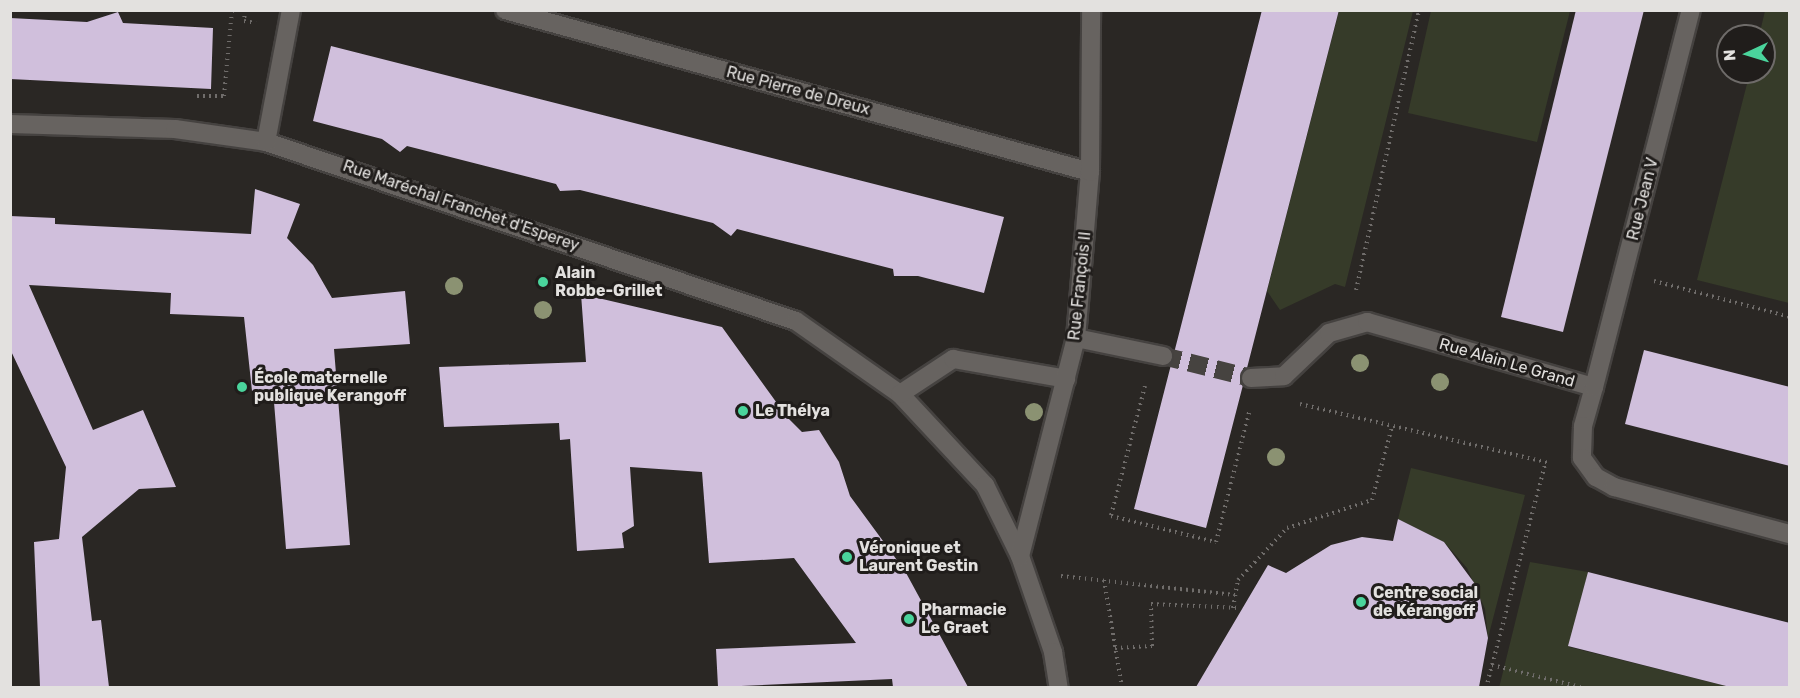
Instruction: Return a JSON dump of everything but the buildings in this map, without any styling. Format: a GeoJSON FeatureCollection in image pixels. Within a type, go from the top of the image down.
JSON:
{"type":"FeatureCollection","features":[{"type":"Feature","properties":{"kind":"street"},"geometry":{"type":"LineString","coordinates":[[266,142],[291,10]]}},
{"type":"Feature","properties":{"kind":"street","name":"Rue Pierre de Dreux"},"geometry":{"type":"LineString","coordinates":[[505,10],[1090,172]]}},
{"type":"Feature","properties":{"kind":"street","name":"Rue François II"},"geometry":{"type":"LineString","coordinates":[[1020,556],[1076,338],[1090,172],[1092,10]]}},
{"type":"Feature","properties":{"kind":"street","name":"Rue Jean V"},"geometry":{"type":"LineString","coordinates":[[1594,387],[1691,10]]}},
{"type":"Feature","properties":{"kind":"street","name":"Rue Maréchal Franchet d'Esperey"},"geometry":{"type":"LineString","coordinates":[[10,124],[175,129],[266,142],[796,321],[900,394],[985,484],[1020,556],[1053,652],[1059,687]]}},
{"type":"Feature","properties":{"kind":"street"},"geometry":{"type":"LineString","coordinates":[[1251,378],[1284,376],[1329,333],[1366,322]]}},
{"type":"Feature","properties":{"kind":"street","name":"Rue Alain Le Grand"},"geometry":{"type":"LineString","coordinates":[[1366,322],[1594,387],[1583,426],[1582,458]]}},
{"type":"Feature","properties":{"kind":"street"},"geometry":{"type":"LineString","coordinates":[[1076,338],[1158,354]]}},
{"type":"Feature","properties":{"kind":"street"},"geometry":{"type":"LineString","coordinates":[[900,394],[953,359],[1066,380]]}},
{"type":"Feature","properties":{"kind":"street"},"geometry":{"type":"LineString","coordinates":[[1582,458],[1596,477],[1614,487],[1790,534]]}},
{"type":"Feature","properties":{"kind":"path"},"geometry":{"type":"LineString","coordinates":[[190,95],[224,96],[232,10]]}},
{"type":"Feature","properties":{"kind":"path"},"geometry":{"type":"LineString","coordinates":[[245,10],[244,21],[264,24]]}},
{"type":"Feature","properties":{"kind":"path"},"geometry":{"type":"LineString","coordinates":[[1366,322],[1355,288],[1419,10]]}},
{"type":"Feature","properties":{"kind":"path"},"geometry":{"type":"LineString","coordinates":[[1623,274],[1790,317]]}},
{"type":"Feature","properties":{"kind":"path"},"geometry":{"type":"LineString","coordinates":[[1158,354],[1111,516],[1216,542],[1251,405]]}},
{"type":"Feature","properties":{"kind":"path"},"geometry":{"type":"LineString","coordinates":[[1288,402],[1545,464],[1582,458]]}},
{"type":"Feature","properties":{"kind":"path"},"geometry":{"type":"LineString","coordinates":[[1233,608],[1238,580],[1287,528],[1372,500],[1392,427]]}},
{"type":"Feature","properties":{"kind":"path"},"geometry":{"type":"LineString","coordinates":[[1486,687],[1545,464]]}},
{"type":"Feature","properties":{"kind":"path"},"geometry":{"type":"LineString","coordinates":[[1027,576],[1104,580],[1235,595]]}},
{"type":"Feature","properties":{"kind":"path"},"geometry":{"type":"LineString","coordinates":[[1104,580],[1122,687]]}},
{"type":"Feature","properties":{"kind":"path"},"geometry":{"type":"LineString","coordinates":[[1115,648],[1152,646],[1151,604],[1239,608]]}},
{"type":"Feature","properties":{"kind":"path"},"geometry":{"type":"LineString","coordinates":[[1492,665],[1584,687]]}},
{"type":"Feature","properties":{"kind":"green space"},"geometry":{"type":"Polygon","coordinates":[[[1339,11],[1413,11],[1345,287],[1335,284],[1280,310],[1267,291],[1339,11]]]}},
{"type":"Feature","properties":{"kind":"green space"},"geometry":{"type":"Polygon","coordinates":[[[1431,11],[1570,11],[1537,142],[1408,113],[1431,11]]]}},
{"type":"Feature","properties":{"kind":"green space"},"geometry":{"type":"Polygon","coordinates":[[[1765,11],[1789,11],[1789,303],[1697,280],[1747,84],[1776,84],[1776,24],[1762,24],[1765,11]]]}},
{"type":"Feature","properties":{"kind":"green space"},"geometry":{"type":"Polygon","coordinates":[[[1411,468],[1525,495],[1488,638],[1485,609],[1467,568],[1444,542],[1398,519],[1411,468]]]}},
{"type":"Feature","properties":{"kind":"green space"},"geometry":{"type":"Polygon","coordinates":[[[1530,562],[1588,572],[1569,647],[1730,687],[1499,688],[1530,562]]]}},
{"type":"Feature","properties":{"kind":"tunnel"},"geometry":{"type":"LineString","coordinates":[[1163,356],[1251,378]]}},
{"type":"Feature","properties":{"kind":"place","name":"Alain Robbe-Grillet"},"geometry":{"type":"Point","coordinates":[543,282]}},
{"type":"Feature","properties":{"kind":"place","name":"École maternelle publique Kerangoff"},"geometry":{"type":"Point","coordinates":[242,387]}},
{"type":"Feature","properties":{"kind":"place","name":"Le Thélya"},"geometry":{"type":"Point","coordinates":[743,411]}},
{"type":"Feature","properties":{"kind":"place","name":"Véronique et Laurent Gestin"},"geometry":{"type":"Point","coordinates":[847,557]}},
{"type":"Feature","properties":{"kind":"place","name":"Centre social de Kérangoff"},"geometry":{"type":"Point","coordinates":[1361,602]}},
{"type":"Feature","properties":{"kind":"place","name":"Pharmacie Le Graet"},"geometry":{"type":"Point","coordinates":[909,619]}}]}
